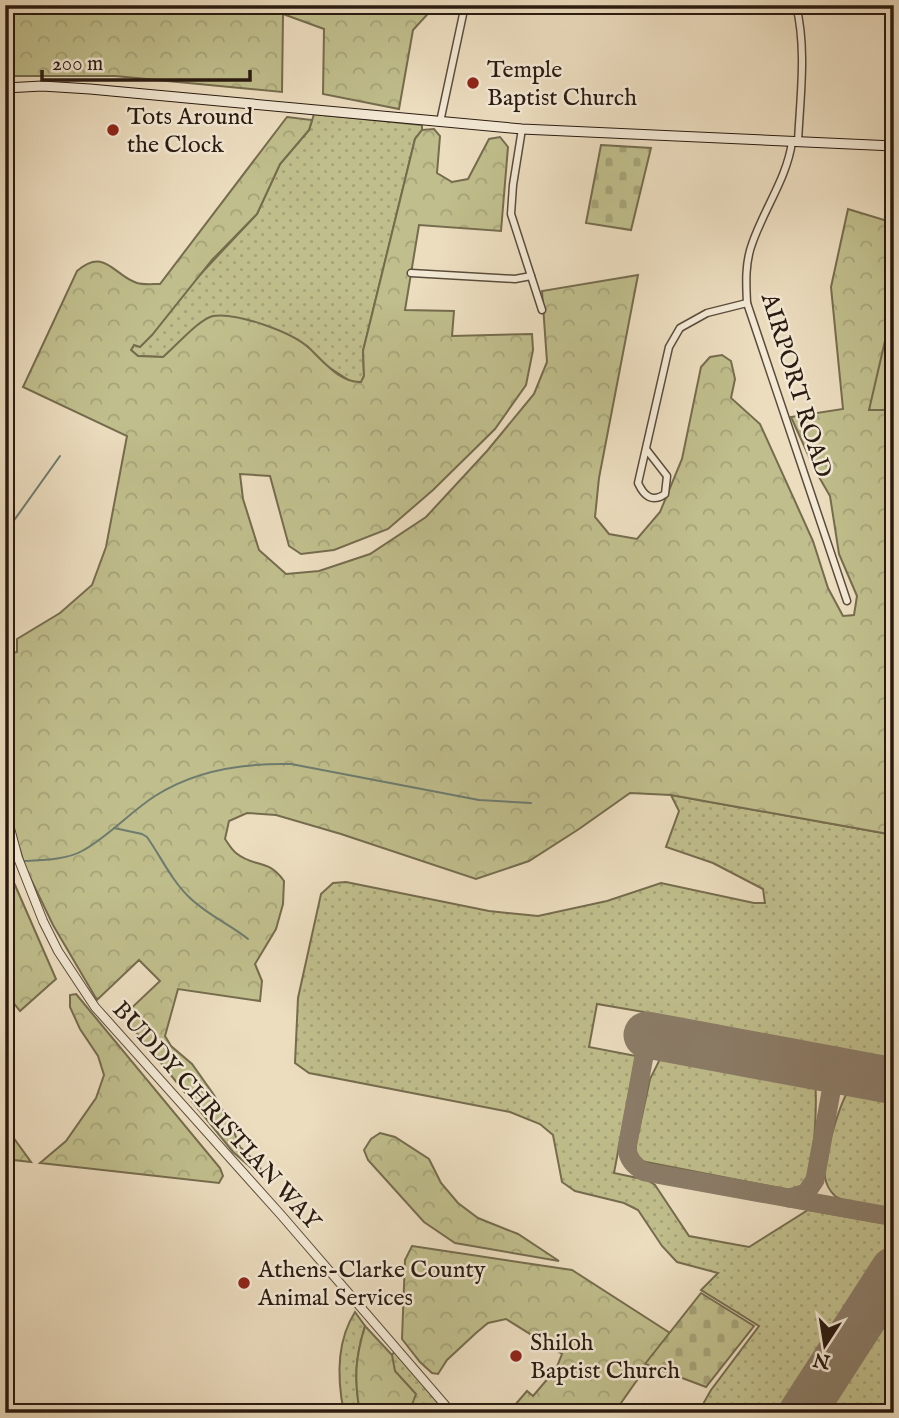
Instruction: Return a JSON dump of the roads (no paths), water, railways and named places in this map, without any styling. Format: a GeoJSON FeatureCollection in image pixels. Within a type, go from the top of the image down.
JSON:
{"type":"FeatureCollection","features":[{"type":"Feature","properties":{"kind":"main road"},"geometry":{"type":"LineString","coordinates":[[5,88],[42,86],[90,89],[522,129],[894,146]]}},
{"type":"Feature","properties":{"kind":"street"},"geometry":{"type":"LineString","coordinates":[[440,122],[465,5]]}},
{"type":"Feature","properties":{"kind":"street","name":"AIRPORT ROAD"},"geometry":{"type":"LineString","coordinates":[[796,5],[800,19],[801,74],[795,142],[752,243],[747,261],[747,303],[847,601]]}},
{"type":"Feature","properties":{"kind":"street"},"geometry":{"type":"LineString","coordinates":[[522,129],[511,214],[542,310]]}},
{"type":"Feature","properties":{"kind":"street"},"geometry":{"type":"LineString","coordinates":[[411,273],[515,279],[531,276]]}},
{"type":"Feature","properties":{"kind":"street"},"geometry":{"type":"LineString","coordinates":[[646,449],[667,476],[666,494],[658,499],[649,498],[642,493],[638,483],[669,347],[680,328],[707,313],[747,303]]}},
{"type":"Feature","properties":{"kind":"street","name":"BUDDY CHRISTIAN WAY"},"geometry":{"type":"LineString","coordinates":[[5,810],[21,869],[43,922],[58,951],[95,1007],[452,1413]]}},
{"type":"Feature","properties":{"kind":"waterway"},"geometry":{"type":"LineString","coordinates":[[5,533],[60,456]]}},
{"type":"Feature","properties":{"kind":"waterway"},"geometry":{"type":"LineString","coordinates":[[23,861],[76,854],[101,839],[146,802],[170,787],[203,774],[238,767],[291,764],[479,800],[531,803]]}},
{"type":"Feature","properties":{"kind":"waterway"},"geometry":{"type":"LineString","coordinates":[[114,828],[147,837],[183,891],[203,909],[248,939]]}},
{"type":"Feature","properties":{"kind":"waterway"},"geometry":{"type":"LineString","coordinates":[[5,863],[11,862]]}},
{"type":"Feature","properties":{"kind":"waterway"},"geometry":{"type":"LineString","coordinates":[[5,1404],[29,1413]]}},
{"type":"Feature","properties":{"kind":"place","name":"Temple Baptist Church"},"geometry":{"type":"Point","coordinates":[473,83]}},
{"type":"Feature","properties":{"kind":"place","name":"Tots Around the Clock"},"geometry":{"type":"Point","coordinates":[113,130]}},
{"type":"Feature","properties":{"kind":"place","name":"Athens-Clarke County Animal Services"},"geometry":{"type":"Point","coordinates":[244,1283]}},
{"type":"Feature","properties":{"kind":"place","name":"Shiloh Baptist Church"},"geometry":{"type":"Point","coordinates":[516,1356]}}]}
